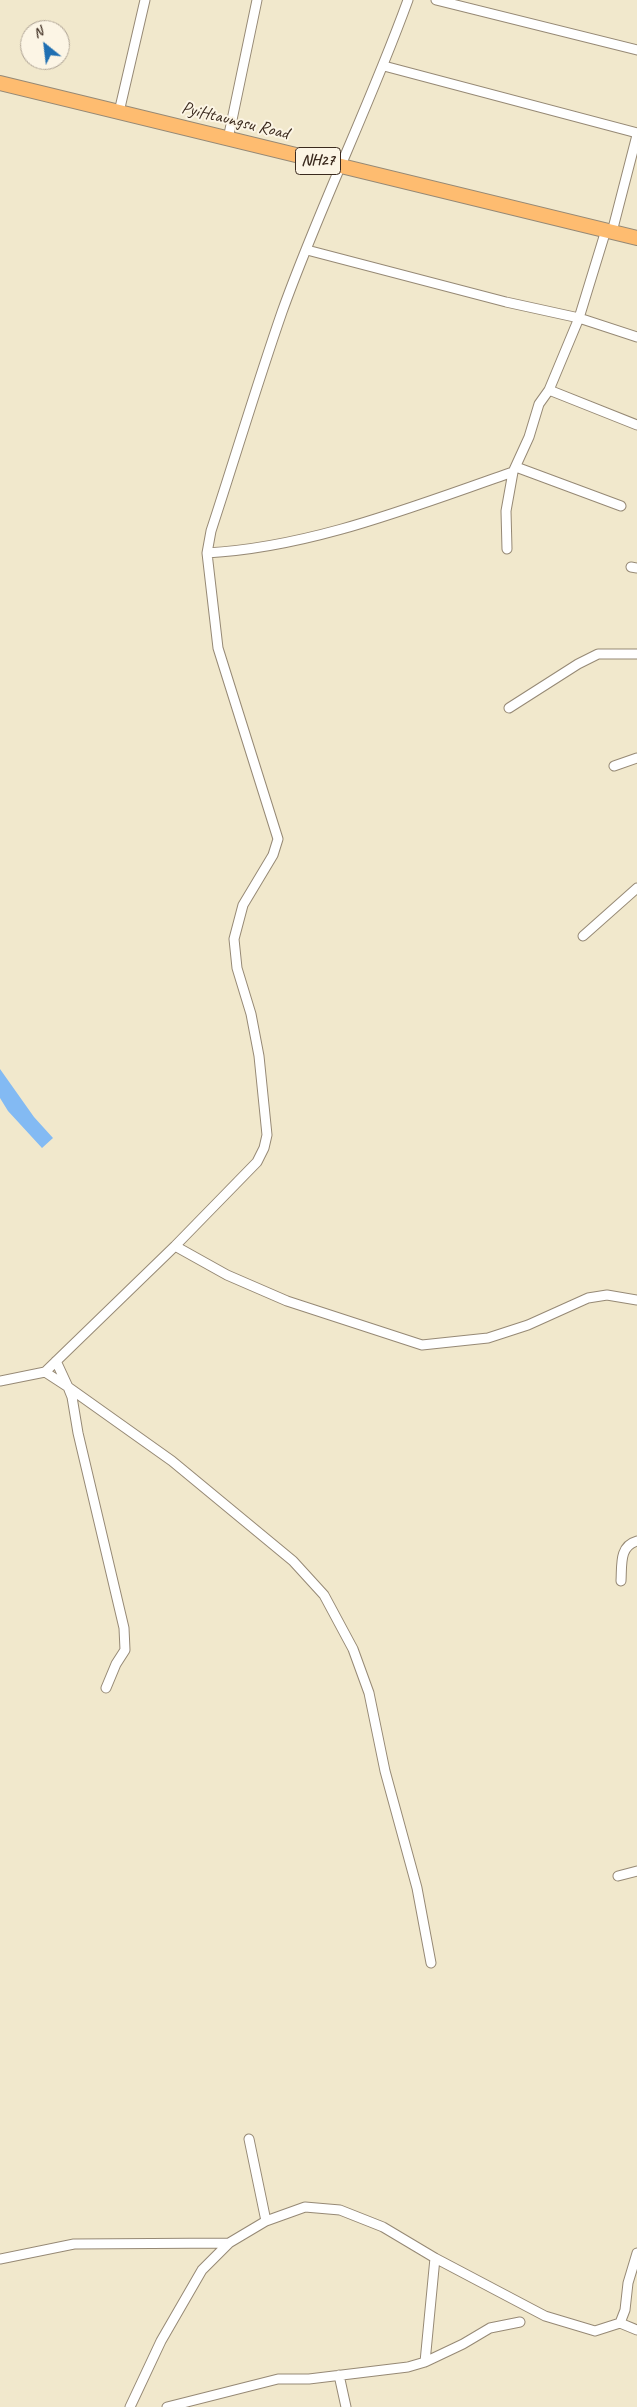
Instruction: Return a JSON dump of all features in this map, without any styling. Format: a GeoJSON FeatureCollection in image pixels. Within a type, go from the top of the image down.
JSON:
{"type":"FeatureCollection","features":[{"type":"Feature","properties":{"kind":"highway","name":"PyiHtaungsu Road"},"geometry":{"type":"LineString","coordinates":[[0,83],[637,238]]}},
{"type":"Feature","properties":{"kind":"street"},"geometry":{"type":"LineString","coordinates":[[119,112],[144,0]]}},
{"type":"Feature","properties":{"kind":"street"},"geometry":{"type":"LineString","coordinates":[[228,139],[257,0]]}},
{"type":"Feature","properties":{"kind":"street"},"geometry":{"type":"LineString","coordinates":[[0,1381],[45,1372],[175,1246],[257,1162],[268,1135],[259,1056],[251,1014],[237,968],[234,939],[243,905],[273,855],[278,840],[218,648],[207,553],[211,531],[282,311],[342,166],[358,120],[384,66],[408,0]]}},
{"type":"Feature","properties":{"kind":"street"},"geometry":{"type":"LineString","coordinates":[[436,0],[637,50]]}},
{"type":"Feature","properties":{"kind":"street"},"geometry":{"type":"LineString","coordinates":[[384,66],[637,134],[609,231],[579,318],[549,390],[539,404],[529,438],[515,470],[506,511],[507,549]]}},
{"type":"Feature","properties":{"kind":"street"},"geometry":{"type":"LineString","coordinates":[[307,250],[506,302],[579,318],[637,338]]}},
{"type":"Feature","properties":{"kind":"street"},"geometry":{"type":"LineString","coordinates":[[549,390],[637,425]]}},
{"type":"Feature","properties":{"kind":"street"},"geometry":{"type":"LineString","coordinates":[[207,553],[241,551],[343,529],[515,470],[620,506]]}},
{"type":"Feature","properties":{"kind":"street"},"geometry":{"type":"LineString","coordinates":[[510,708],[578,664],[598,654],[637,654]]}},
{"type":"Feature","properties":{"kind":"street"},"geometry":{"type":"LineString","coordinates":[[614,766],[637,758]]}},
{"type":"Feature","properties":{"kind":"street"},"geometry":{"type":"LineString","coordinates":[[583,936],[637,888]]}},
{"type":"Feature","properties":{"kind":"street"},"geometry":{"type":"LineString","coordinates":[[175,1246],[227,1275],[287,1301],[422,1345],[488,1338],[528,1325],[588,1298],[607,1295],[637,1300]]}},
{"type":"Feature","properties":{"kind":"street"},"geometry":{"type":"LineString","coordinates":[[56,1361],[72,1397],[78,1433],[124,1628],[126,1650],[116,1664],[106,1688]]}},
{"type":"Feature","properties":{"kind":"street"},"geometry":{"type":"LineString","coordinates":[[45,1372],[172,1461],[293,1561],[324,1595],[353,1649],[369,1693],[385,1771],[416,1888],[431,1963]]}},
{"type":"Feature","properties":{"kind":"street"},"geometry":{"type":"LineString","coordinates":[[621,1581],[624,1550],[629,1543],[637,1541]]}},
{"type":"Feature","properties":{"kind":"street"},"geometry":{"type":"LineString","coordinates":[[618,1876],[637,1871]]}},
{"type":"Feature","properties":{"kind":"street"},"geometry":{"type":"LineString","coordinates":[[249,2139],[266,2221]]}},
{"type":"Feature","properties":{"kind":"street"},"geometry":{"type":"LineString","coordinates":[[130,2407],[161,2341],[202,2270],[229,2243],[266,2221],[305,2207],[340,2210],[384,2227],[435,2258],[545,2316],[595,2331],[620,2323],[637,2330]]}},
{"type":"Feature","properties":{"kind":"street"},"geometry":{"type":"LineString","coordinates":[[0,2259],[74,2244],[229,2243]]}},
{"type":"Feature","properties":{"kind":"street"},"geometry":{"type":"LineString","coordinates":[[620,2323],[625,2310],[628,2283],[637,2254]]}},
{"type":"Feature","properties":{"kind":"street"},"geometry":{"type":"LineString","coordinates":[[425,2362],[435,2258]]}},
{"type":"Feature","properties":{"kind":"street"},"geometry":{"type":"LineString","coordinates":[[167,2407],[278,2379],[309,2379],[408,2367],[425,2362],[463,2344],[490,2328],[520,2322]]}},
{"type":"Feature","properties":{"kind":"street"},"geometry":{"type":"LineString","coordinates":[[339,2375],[346,2407]]}},
{"type":"Feature","properties":{"kind":"water"},"geometry":{"type":"Polygon","coordinates":[[[0,1069],[34,1117],[53,1138],[42,1148],[8,1111],[0,1098],[0,1069]]]}}]}
